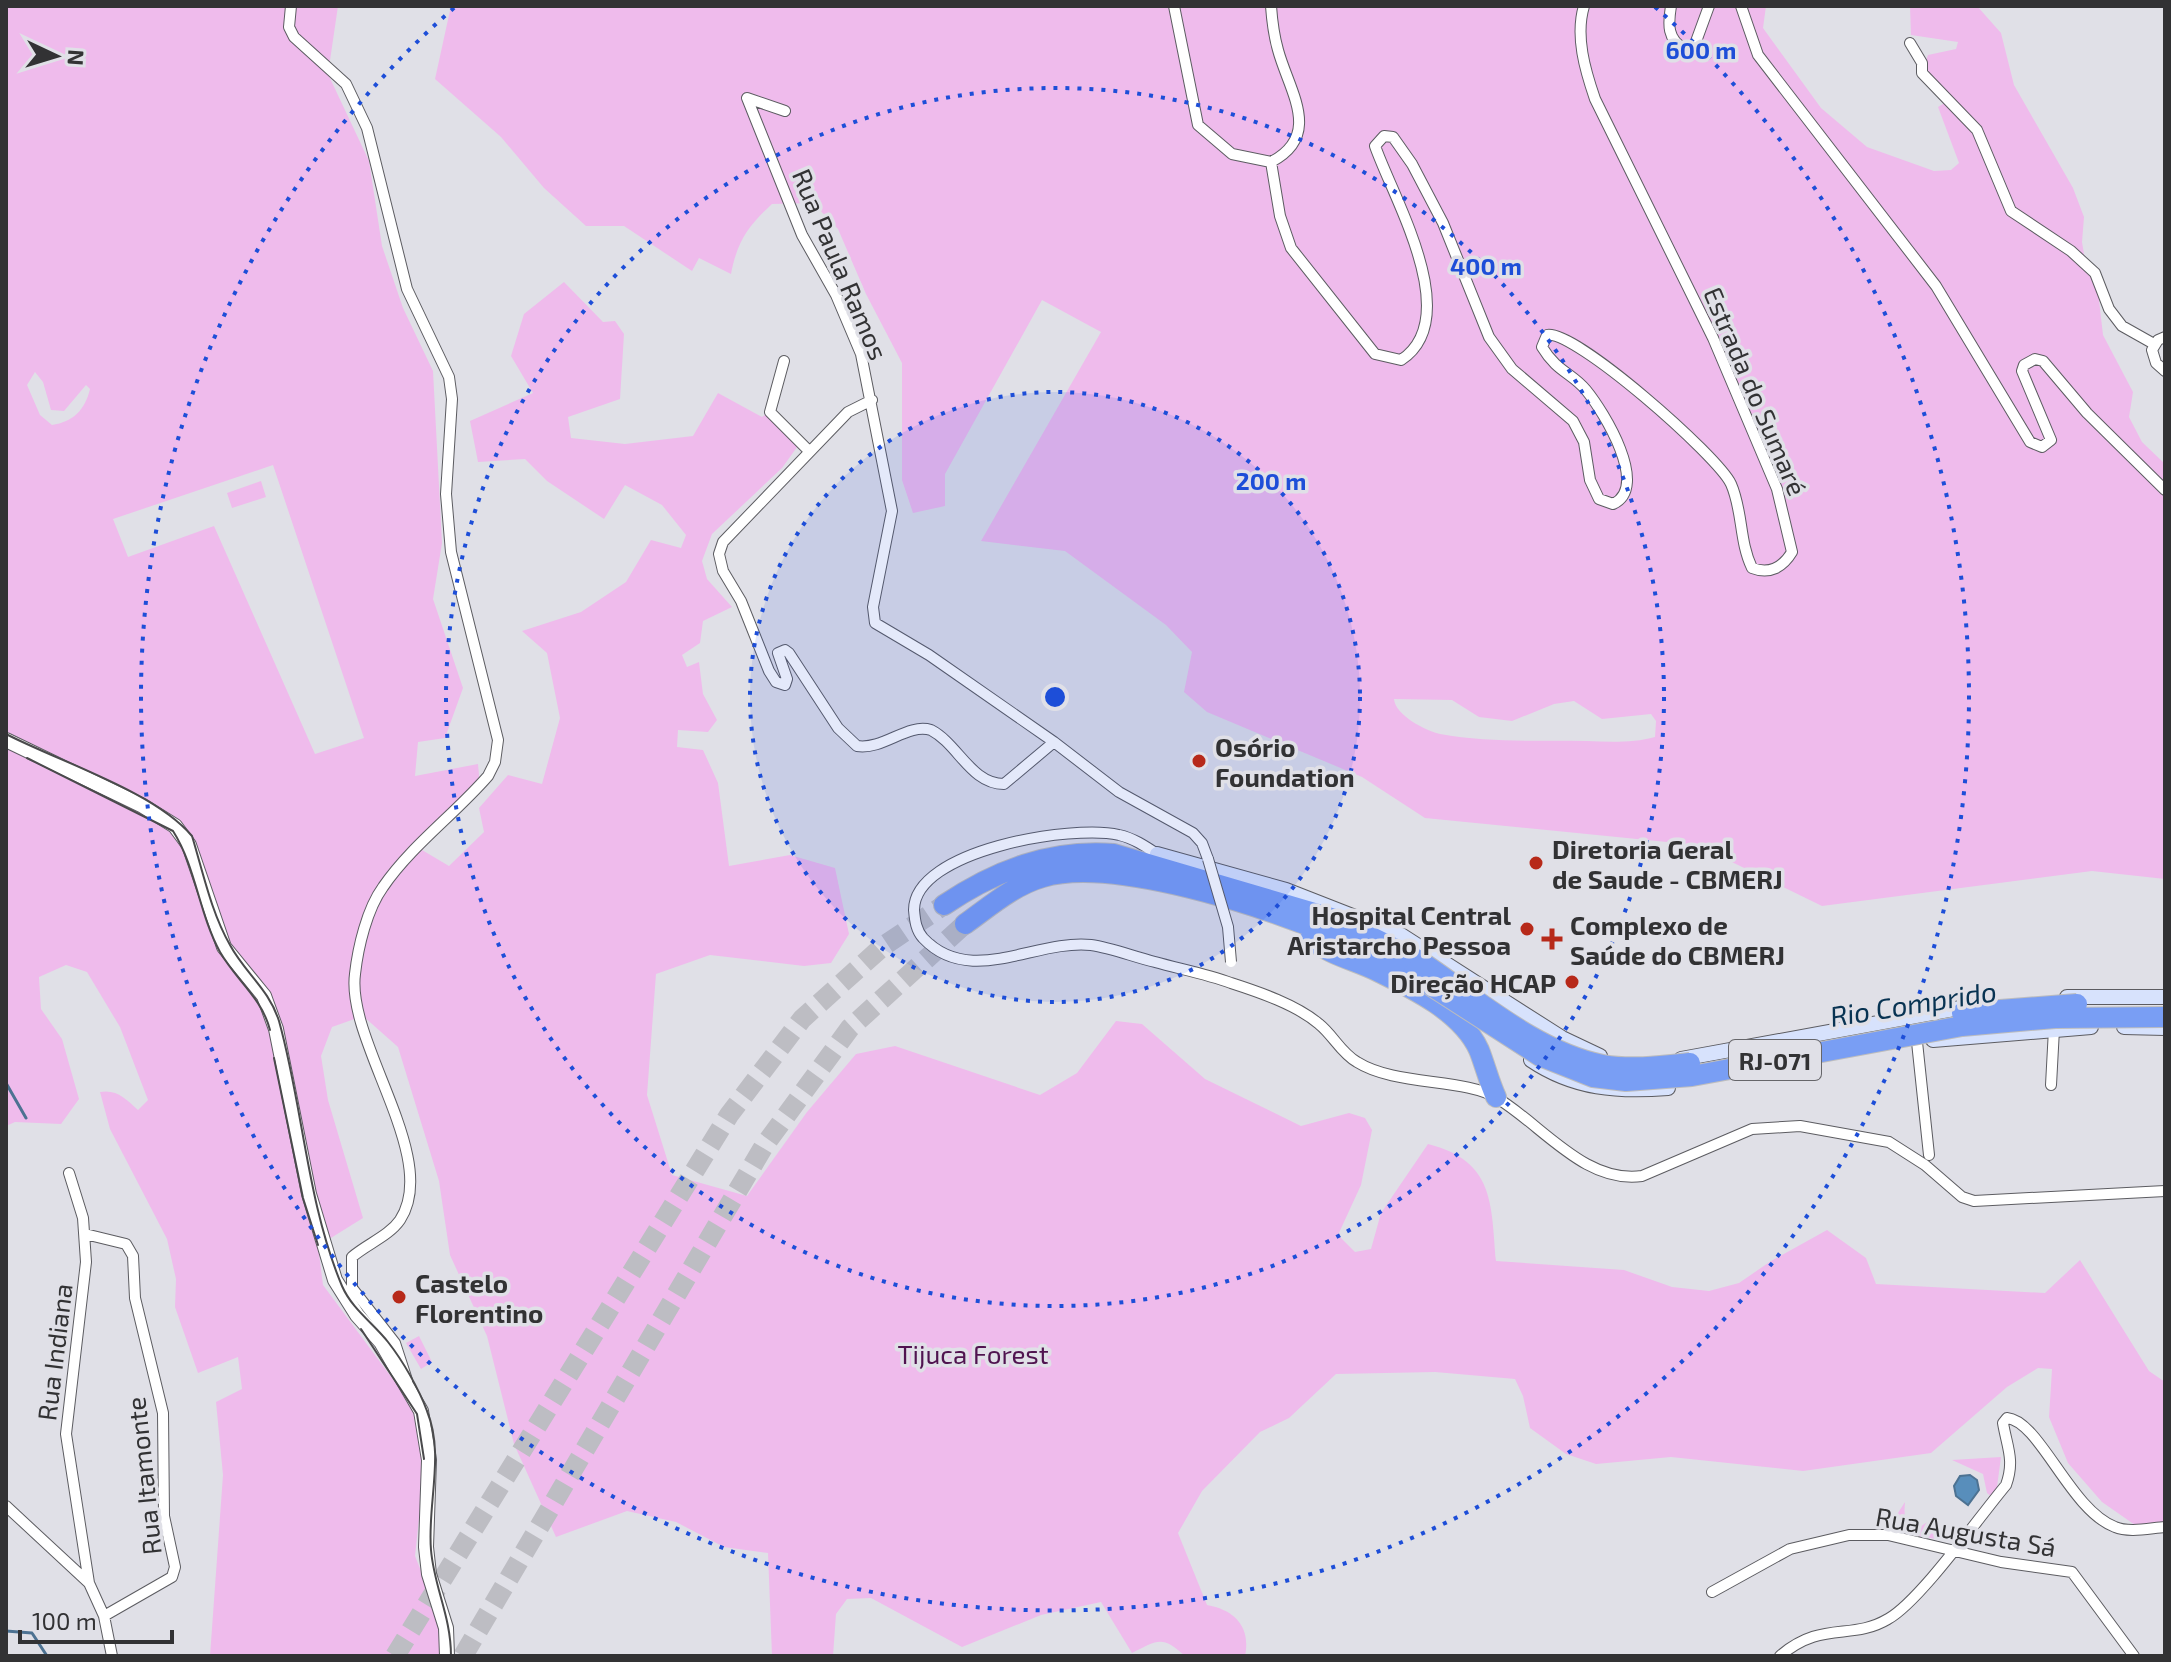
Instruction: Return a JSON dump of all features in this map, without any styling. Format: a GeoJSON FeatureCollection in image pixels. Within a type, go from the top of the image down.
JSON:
{"type":"FeatureCollection","features":[{"type":"Feature","properties":{"kind":"highway"},"geometry":{"type":"LineString","coordinates":[[944,905],[1045,851],[1076,843],[1113,844],[1157,854]]}},
{"type":"Feature","properties":{"kind":"highway"},"geometry":{"type":"LineString","coordinates":[[1006,870],[1067,854],[1128,856],[1335,919],[1416,968]]}},
{"type":"Feature","properties":{"kind":"highway"},"geometry":{"type":"LineString","coordinates":[[965,924],[1028,882],[1062,873],[1100,871],[1135,874],[1300,922],[1416,968]]}},
{"type":"Feature","properties":{"kind":"highway"},"geometry":{"type":"LineString","coordinates":[[1100,871],[1310,939],[1434,992]]}},
{"type":"Feature","properties":{"kind":"highway"},"geometry":{"type":"LineString","coordinates":[[1310,939],[1334,954],[1376,971],[1425,997],[1459,1022],[1479,1049],[1496,1097]]}},
{"type":"Feature","properties":{"kind":"highway","name":"RJ-071"},"geometry":{"type":"LineString","coordinates":[[1416,968],[1544,1043],[1577,1058],[1613,1066],[1689,1063],[1997,1008],[2165,1005]]}},
{"type":"Feature","properties":{"kind":"highway","name":"RJ-071"},"geometry":{"type":"LineString","coordinates":[[1416,968],[1551,1062],[1593,1077],[1626,1081],[1692,1076],[1962,1026],[2055,1018],[2165,1017]]}},
{"type":"Feature","properties":{"kind":"main road"},"geometry":{"type":"LineString","coordinates":[[1157,854],[1343,910],[1401,935],[1562,1038],[1605,1058],[1675,1060],[2029,998],[2165,997]]}},
{"type":"Feature","properties":{"kind":"main road"},"geometry":{"type":"LineString","coordinates":[[1449,967],[1434,992],[1541,1067],[1596,1088],[1623,1091],[1669,1087],[1917,1042],[2054,1029],[2165,1028]]}},
{"type":"Feature","properties":{"kind":"main road"},"geometry":{"type":"LineString","coordinates":[[1913,1017],[1917,1042]]}},
{"type":"Feature","properties":{"kind":"street"},"geometry":{"type":"LineString","coordinates":[[291,6],[289,27],[294,37],[346,84],[367,128],[407,289],[449,377],[452,399],[446,494],[451,552],[498,740],[495,762],[488,776],[382,887],[354,975],[357,1016],[381,1073],[400,1131],[408,1166],[409,1193],[399,1222],[352,1257],[350,1280],[358,1297],[395,1343],[410,1391]]}},
{"type":"Feature","properties":{"kind":"street"},"geometry":{"type":"LineString","coordinates":[[1174,6],[1198,125],[1232,154],[1271,162],[1293,146],[1300,123],[1298,108],[1278,51],[1271,6]]}},
{"type":"Feature","properties":{"kind":"street","name":"Estrada do Sumaré"},"geometry":{"type":"LineString","coordinates":[[1271,162],[1280,216],[1291,248],[1375,354],[1401,360],[1421,343],[1426,301],[1413,236],[1375,146],[1384,136],[1393,137],[1412,164],[1443,223],[1489,337],[1512,369],[1573,421],[1584,442],[1590,480],[1599,499],[1613,504],[1623,499],[1628,488],[1626,466],[1609,423],[1584,388],[1562,373],[1549,359],[1542,347],[1547,335],[1554,333],[1583,349],[1698,444],[1730,483],[1752,568],[1760,571],[1784,565],[1792,552],[1777,489],[1713,338],[1595,99],[1586,72],[1582,40],[1584,6]]}},
{"type":"Feature","properties":{"kind":"street"},"geometry":{"type":"LineString","coordinates":[[1671,6],[1669,30],[1677,45],[1685,49],[1694,47],[1701,37],[1709,6]]}},
{"type":"Feature","properties":{"kind":"street"},"geometry":{"type":"LineString","coordinates":[[1741,6],[1758,55],[1936,286],[2030,442],[2042,447],[2051,440],[2022,371],[2024,365],[2035,359],[2043,361],[2087,413],[2165,490]]}},
{"type":"Feature","properties":{"kind":"street"},"geometry":{"type":"LineString","coordinates":[[1910,43],[1922,63],[1922,73],[1977,130],[2011,211],[2071,251],[2095,273],[2109,309],[2122,326],[2154,344]]}},
{"type":"Feature","properties":{"kind":"street","name":"Rua Paula Ramos"},"geometry":{"type":"LineString","coordinates":[[785,111],[747,98],[802,235],[836,295],[861,354],[892,511],[873,607],[875,623],[929,655],[1054,742],[1119,792],[1199,838],[1228,927],[1230,982]]}},
{"type":"Feature","properties":{"kind":"street"},"geometry":{"type":"LineString","coordinates":[[2165,337],[2154,344],[2152,356],[2165,371]]}},
{"type":"Feature","properties":{"kind":"street"},"geometry":{"type":"LineString","coordinates":[[784,361],[770,412],[809,451]]}},
{"type":"Feature","properties":{"kind":"street"},"geometry":{"type":"LineString","coordinates":[[872,400],[848,412],[809,451],[730,533],[719,554],[723,571],[741,601],[776,682],[781,685],[786,683],[778,656],[780,650],[785,650],[838,728],[857,746],[877,746],[917,729],[931,730],[980,777],[995,784],[1004,784],[1054,742]]}},
{"type":"Feature","properties":{"kind":"street"},"geometry":{"type":"LineString","coordinates":[[6,740],[143,806],[183,835],[224,947],[264,996],[274,1021],[309,1194],[339,1288],[381,1342],[420,1407],[427,1434],[426,1547],[429,1574],[446,1628],[447,1656]]}},
{"type":"Feature","properties":{"kind":"street"},"geometry":{"type":"LineString","coordinates":[[1157,854],[1130,838],[1091,832],[1050,833],[1011,842],[932,875],[919,888],[915,922],[921,936],[944,955],[972,962],[1091,945],[1230,982],[1315,1020],[1355,1061],[1369,1068],[1496,1097],[1583,1161],[1603,1173],[1624,1178],[1642,1176],[1729,1137],[1775,1125],[1857,1134],[1889,1142],[1925,1165],[1962,1197],[1974,1201],[2165,1191]]}},
{"type":"Feature","properties":{"kind":"street"},"geometry":{"type":"LineString","coordinates":[[2051,1085],[2054,1029]]}},
{"type":"Feature","properties":{"kind":"street"},"geometry":{"type":"LineString","coordinates":[[1917,1042],[1929,1155]]}},
{"type":"Feature","properties":{"kind":"street","name":"Rua Indiana"},"geometry":{"type":"LineString","coordinates":[[69,1173],[85,1234],[82,1313],[72,1364],[66,1434],[89,1583]]}},
{"type":"Feature","properties":{"kind":"street","name":"Rua Itamonte"},"geometry":{"type":"LineString","coordinates":[[85,1234],[126,1244],[133,1256],[135,1298],[163,1413],[164,1516],[175,1567],[172,1577],[104,1616]]}},
{"type":"Feature","properties":{"kind":"street"},"geometry":{"type":"LineString","coordinates":[[1780,1656],[1816,1633],[1874,1625],[1904,1608],[2006,1485],[2012,1451],[2003,1423],[2007,1418],[2025,1426],[2081,1503],[2098,1517],[2123,1529],[2165,1527]]}},
{"type":"Feature","properties":{"kind":"street"},"geometry":{"type":"LineString","coordinates":[[6,1506],[89,1583],[104,1616],[112,1656]]}},
{"type":"Feature","properties":{"kind":"street","name":"Rua Augusta Sá"},"geometry":{"type":"LineString","coordinates":[[1712,1592],[1777,1555],[1849,1535],[1888,1535],[1950,1551],[2072,1572],[2134,1656]]}},
{"type":"Feature","properties":{"kind":"green space","name":"Tijuca Forest"},"geometry":{"type":"Polygon","coordinates":[[[6,6],[338,6],[328,74],[369,161],[382,246],[403,308],[433,371],[442,543],[433,599],[463,688],[445,738],[418,742],[415,776],[478,764],[480,786],[422,850],[449,866],[484,832],[479,808],[508,775],[542,784],[560,718],[547,653],[522,631],[581,612],[626,582],[651,540],[681,548],[686,535],[662,505],[625,485],[604,519],[547,481],[525,459],[478,462],[470,421],[533,393],[511,356],[524,314],[564,282],[603,322],[615,321],[624,334],[620,399],[568,417],[571,438],[625,444],[693,436],[718,393],[762,417],[769,412],[800,443],[782,468],[712,534],[702,561],[707,579],[732,607],[703,621],[700,643],[682,655],[687,667],[699,662],[703,694],[717,720],[708,732],[678,730],[677,747],[703,750],[718,783],[729,866],[790,855],[835,868],[849,934],[831,963],[804,966],[710,955],[656,974],[647,1095],[672,1175],[747,1196],[807,1112],[856,1054],[895,1046],[1040,1095],[1077,1073],[1116,1021],[1142,1024],[1205,1079],[1301,1126],[1349,1113],[1365,1118],[1372,1130],[1361,1185],[1338,1235],[1355,1252],[1371,1249],[1381,1213],[1428,1144],[1466,1161],[1478,1173],[1490,1203],[1496,1261],[1624,1270],[1672,1287],[1709,1291],[1739,1283],[1827,1230],[1866,1258],[1876,1284],[2045,1293],[2080,1260],[2149,1371],[2165,1382],[2165,1523],[2135,1525],[2102,1502],[2068,1463],[2049,1417],[2052,1369],[2038,1368],[2007,1387],[1931,1453],[1803,1471],[1671,1457],[1596,1464],[1566,1454],[1530,1428],[1523,1396],[1515,1379],[1435,1372],[1336,1374],[1289,1418],[1260,1432],[1202,1491],[1178,1533],[1207,1605],[1226,1611],[1243,1628],[1246,1636],[1245,1656],[1185,1656],[1165,1642],[1148,1645],[1132,1653],[1101,1602],[1041,1615],[962,1647],[871,1598],[847,1599],[836,1614],[833,1656],[772,1656],[768,1553],[724,1547],[676,1522],[627,1511],[556,1537],[514,1444],[487,1336],[450,1255],[439,1181],[398,1047],[363,1016],[332,1027],[321,1056],[328,1100],[363,1218],[318,1246],[323,1285],[412,1405],[424,1471],[415,1556],[441,1620],[439,1656],[210,1656],[223,1475],[216,1402],[242,1389],[238,1357],[198,1373],[175,1307],[176,1279],[167,1239],[110,1129],[100,1092],[116,1093],[138,1110],[148,1100],[120,1027],[87,972],[66,965],[39,977],[41,1009],[62,1039],[79,1099],[61,1124],[15,1122],[6,1126],[6,6]],[[35,372],[27,385],[40,415],[52,425],[77,414],[88,396],[90,389],[86,385],[64,411],[51,410],[43,382],[35,372]],[[273,465],[113,519],[128,557],[214,526],[315,754],[364,738],[273,465]]]}},
{"type":"Feature","properties":{"kind":"green space"},"geometry":{"type":"Polygon","coordinates":[[[451,6],[1766,6],[1763,28],[1821,108],[1867,147],[1934,171],[1951,170],[1959,163],[1938,107],[1948,101],[1922,71],[1928,55],[1956,49],[1958,42],[1911,35],[1910,6],[1977,6],[2001,33],[2014,85],[2073,188],[2084,217],[2082,242],[2086,266],[2097,283],[2103,335],[2133,392],[2129,417],[2142,442],[2165,464],[2165,879],[2092,871],[1822,906],[1697,845],[1425,818],[1362,777],[1207,712],[1184,692],[1192,652],[1166,625],[1065,551],[981,541],[1101,332],[1042,300],[945,474],[945,506],[913,513],[902,480],[902,363],[866,294],[838,229],[813,203],[772,204],[745,235],[731,274],[699,258],[692,271],[624,226],[586,226],[544,188],[501,137],[435,79],[451,6]],[[1394,699],[1400,711],[1420,726],[1458,737],[1613,742],[1655,737],[1656,721],[1651,714],[1602,719],[1574,701],[1554,704],[1512,721],[1479,717],[1452,700],[1394,699]]]}},
{"type":"Feature","properties":{"kind":"green space"},"geometry":{"type":"Polygon","coordinates":[[[261,481],[266,497],[232,508],[227,493],[261,481]]]}},
{"type":"Feature","properties":{"kind":"green space"},"geometry":{"type":"Polygon","coordinates":[[[419,1336],[432,1362],[421,1369],[406,1343],[419,1336]]]}},
{"type":"Feature","properties":{"kind":"green space"},"geometry":{"type":"Polygon","coordinates":[[[2001,1457],[1997,1487],[1992,1497],[1987,1493],[1983,1474],[1952,1460],[2001,1457]]]}},
{"type":"Feature","properties":{"kind":"green space"},"geometry":{"type":"Polygon","coordinates":[[[1905,1502],[1905,1515],[1910,1524],[1920,1527],[1930,1520],[1947,1525],[1936,1539],[1887,1530],[1905,1502]]]}},
{"type":"Feature","properties":{"kind":"water"},"geometry":{"type":"Polygon","coordinates":[[[1970,1475],[1977,1480],[1979,1490],[1968,1505],[1956,1496],[1954,1486],[1960,1476],[1970,1475]]]}},
{"type":"Feature","properties":{"kind":"waterway"},"geometry":{"type":"LineString","coordinates":[[6,1083],[26,1118]]}},
{"type":"Feature","properties":{"kind":"waterway"},"geometry":{"type":"LineString","coordinates":[[6,1631],[32,1633],[47,1656]]}},
{"type":"Feature","properties":{"kind":"tunnel"},"geometry":{"type":"LineString","coordinates":[[395,1656],[729,1115],[802,1019],[882,947],[944,905]]}},
{"type":"Feature","properties":{"kind":"tunnel"},"geometry":{"type":"LineString","coordinates":[[463,1656],[764,1146],[850,1028],[965,924]]}},
{"type":"Feature","properties":{"kind":"tram line"},"geometry":{"type":"LineString","coordinates":[[6,734],[131,791],[175,820],[192,836],[223,932],[269,1000],[279,1021],[321,1222],[342,1286],[351,1302],[399,1358],[427,1411],[435,1445],[431,1550],[451,1656]]}},
{"type":"Feature","properties":{"kind":"tram line"},"geometry":{"type":"LineString","coordinates":[[27,758],[173,831],[187,860],[220,952],[261,1008],[270,1030]]}},
{"type":"Feature","properties":{"kind":"tram line"},"geometry":{"type":"LineString","coordinates":[[274,1058],[303,1198],[318,1245]]}},
{"type":"Feature","properties":{"kind":"tram line"},"geometry":{"type":"LineString","coordinates":[[361,1329],[417,1414],[424,1459]]}},
{"type":"Feature","properties":{"kind":"place","name":"Osório Foundation"},"geometry":{"type":"Point","coordinates":[1199,761]}},
{"type":"Feature","properties":{"kind":"place","name":"Diretoria Geral de Saude - CBMERJ"},"geometry":{"type":"Point","coordinates":[1536,863]}},
{"type":"Feature","properties":{"kind":"place","name":"Hospital Central Aristarcho Pessoa"},"geometry":{"type":"Point","coordinates":[1527,929]}},
{"type":"Feature","properties":{"kind":"place","name":"Complexo de Saúde do CBMERJ"},"geometry":{"type":"Point","coordinates":[1552,939]}},
{"type":"Feature","properties":{"kind":"place","name":"Direção HCAP"},"geometry":{"type":"Point","coordinates":[1572,982]}},
{"type":"Feature","properties":{"kind":"place","name":"Castelo Florentino"},"geometry":{"type":"Point","coordinates":[399,1297]}},
{"type":"Feature","properties":{"kind":"water label","name":"Rio Comprido"},"geometry":{"type":"Point","coordinates":[1913,1003]}}]}
